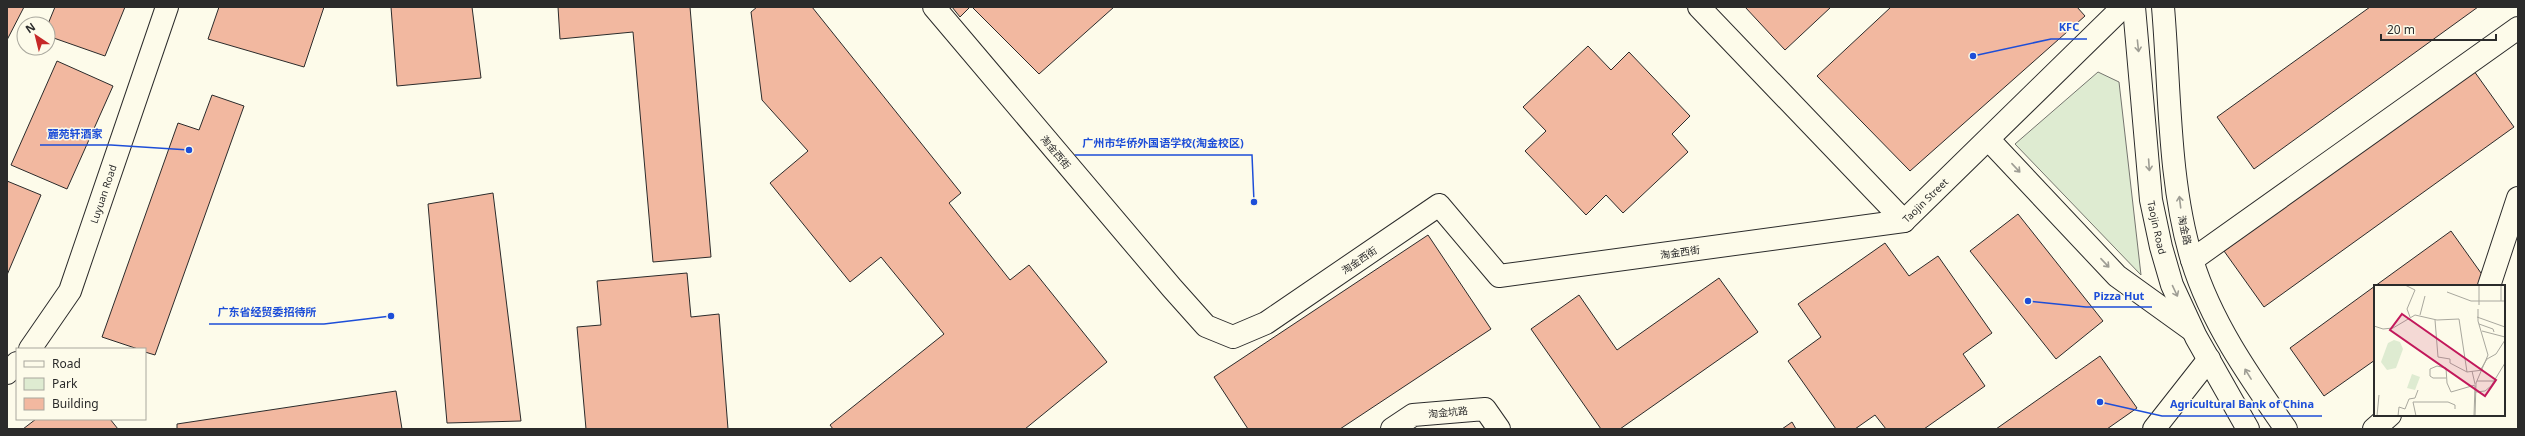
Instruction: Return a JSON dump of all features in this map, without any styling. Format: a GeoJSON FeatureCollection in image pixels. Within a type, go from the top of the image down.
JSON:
{"type":"FeatureCollection","features":[{"type":"Feature","properties":{"kind":"street","name":"Luyuan Road"},"geometry":{"type":"LineString","coordinates":[[31,348],[70,291],[167,7]]}},
{"type":"Feature","properties":{"kind":"street","name":"淘金西街"},"geometry":{"type":"LineString","coordinates":[[934,7],[1206,326],[1233,337],[1266,323],[1439,206],[1499,276],[1904,221]]}},
{"type":"Feature","properties":{"kind":"street","name":"Taojin Street"},"geometry":{"type":"LineString","coordinates":[[1699,7],[1904,221],[1989,140],[2123,7]]}},
{"type":"Feature","properties":{"kind":"street","name":"Taojin Road"},"geometry":{"type":"LineString","coordinates":[[2134,7],[2151,200],[2161,247],[2172,285],[2208,359],[2248,429]]}},
{"type":"Feature","properties":{"kind":"street","name":"淘金路"},"geometry":{"type":"LineString","coordinates":[[2163,7],[2170,113],[2181,213],[2192,260],[2208,302],[2228,342],[2286,429]]}},
{"type":"Feature","properties":{"kind":"street"},"geometry":{"type":"LineString","coordinates":[[2192,260],[2518,28]]}},
{"type":"Feature","properties":{"kind":"street"},"geometry":{"type":"LineString","coordinates":[[1989,140],[2117,276],[2194,331]]}},
{"type":"Feature","properties":{"kind":"street"},"geometry":{"type":"LineString","coordinates":[[2489,285],[2518,198]]}},
{"type":"Feature","properties":{"kind":"street"},"geometry":{"type":"LineString","coordinates":[[2154,429],[2208,359]]}},
{"type":"Feature","properties":{"kind":"street"},"geometry":{"type":"LineString","coordinates":[[7,373],[16,364]]}},
{"type":"Feature","properties":{"kind":"street","name":"淘金坑路"},"geometry":{"type":"LineString","coordinates":[[1392,429],[1413,415],[1485,409],[1499,429]]}},
{"type":"Feature","properties":{"kind":"street"},"geometry":{"type":"LineString","coordinates":[[2374,429],[2389,416]]}},
{"type":"Feature","properties":{"kind":"green space"},"geometry":{"type":"Polygon","coordinates":[[[2098,72],[2119,82],[2141,275],[2015,144],[2098,72]]]}},
{"type":"Feature","properties":{"kind":"building"},"geometry":{"type":"Polygon","coordinates":[[[7,7],[24,7],[19,16],[16,16],[16,23],[7,40],[7,7]]]}},
{"type":"Feature","properties":{"kind":"building"},"geometry":{"type":"Polygon","coordinates":[[[55,7],[125,7],[105,56],[56,39],[56,16],[51,16],[55,7]]]}},
{"type":"Feature","properties":{"kind":"building"},"geometry":{"type":"Polygon","coordinates":[[[219,7],[324,7],[304,67],[208,39],[219,7]]]}},
{"type":"Feature","properties":{"kind":"building"},"geometry":{"type":"Polygon","coordinates":[[[391,7],[472,7],[481,78],[397,86],[391,7]]]}},
{"type":"Feature","properties":{"kind":"building"},"geometry":{"type":"Polygon","coordinates":[[[558,7],[690,7],[711,257],[653,262],[633,32],[560,39],[558,7]]]}},
{"type":"Feature","properties":{"kind":"building"},"geometry":{"type":"Polygon","coordinates":[[[757,7],[812,7],[961,193],[949,203],[1010,280],[1029,265],[1107,362],[1025,429],[833,429],[830,425],[944,334],[881,257],[850,282],[770,183],[808,151],[762,100],[751,12],[757,7]]]}},
{"type":"Feature","properties":{"kind":"building"},"geometry":{"type":"Polygon","coordinates":[[[952,7],[970,7],[960,17],[952,7]]]}},
{"type":"Feature","properties":{"kind":"building"},"geometry":{"type":"Polygon","coordinates":[[[972,7],[1114,7],[1039,74],[972,7]]]}},
{"type":"Feature","properties":{"kind":"building"},"geometry":{"type":"Polygon","coordinates":[[[1745,7],[1831,7],[1785,50],[1745,7]]]}},
{"type":"Feature","properties":{"kind":"building"},"geometry":{"type":"Polygon","coordinates":[[[1891,7],[2077,7],[2085,16],[1910,171],[1817,76],[1891,7]]]}},
{"type":"Feature","properties":{"kind":"building"},"geometry":{"type":"Polygon","coordinates":[[[2370,7],[2478,7],[2254,169],[2217,117],[2370,7]]]}},
{"type":"Feature","properties":{"kind":"building"},"geometry":{"type":"Polygon","coordinates":[[[1588,46],[1611,70],[1629,52],[1690,116],[1672,134],[1688,152],[1623,213],[1606,195],[1586,215],[1525,151],[1546,131],[1523,107],[1588,46]]]}},
{"type":"Feature","properties":{"kind":"building"},"geometry":{"type":"Polygon","coordinates":[[[57,61],[113,86],[67,189],[11,165],[57,61]]]}},
{"type":"Feature","properties":{"kind":"building"},"geometry":{"type":"Polygon","coordinates":[[[2474,71],[2514,127],[2264,307],[2224,251],[2474,71]]]}},
{"type":"Feature","properties":{"kind":"building"},"geometry":{"type":"Polygon","coordinates":[[[212,95],[244,106],[155,355],[146,352],[146,348],[135,348],[102,337],[178,123],[199,130],[212,95]]]}},
{"type":"Feature","properties":{"kind":"building"},"geometry":{"type":"Polygon","coordinates":[[[7,181],[41,195],[7,275],[7,181]]]}},
{"type":"Feature","properties":{"kind":"building"},"geometry":{"type":"Polygon","coordinates":[[[493,193],[521,421],[447,423],[428,204],[493,193]]]}},
{"type":"Feature","properties":{"kind":"building"},"geometry":{"type":"Polygon","coordinates":[[[2018,214],[2103,321],[2056,359],[1970,251],[2018,214]]]}},
{"type":"Feature","properties":{"kind":"building"},"geometry":{"type":"Polygon","coordinates":[[[2451,231],[2486,280],[2478,285],[2376,285],[2451,231]]]}},
{"type":"Feature","properties":{"kind":"building"},"geometry":{"type":"Polygon","coordinates":[[[1428,235],[1491,329],[1340,429],[1248,429],[1214,377],[1428,235]]]}},
{"type":"Feature","properties":{"kind":"building"},"geometry":{"type":"Polygon","coordinates":[[[1885,243],[1909,276],[1938,256],[1992,333],[1963,354],[1985,386],[1924,429],[1886,429],[1875,415],[1855,429],[1836,429],[1788,361],[1821,337],[1798,304],[1885,243]]]}},
{"type":"Feature","properties":{"kind":"building"},"geometry":{"type":"Polygon","coordinates":[[[687,273],[691,317],[719,314],[728,429],[586,429],[577,327],[601,325],[597,281],[687,273]]]}},
{"type":"Feature","properties":{"kind":"building"},"geometry":{"type":"Polygon","coordinates":[[[1719,278],[1758,332],[1620,429],[1601,429],[1531,329],[1579,295],[1617,350],[1719,278]]]}},
{"type":"Feature","properties":{"kind":"building"},"geometry":{"type":"Polygon","coordinates":[[[2374,287],[2374,361],[2324,396],[2290,348],[2374,287]]]}},
{"type":"Feature","properties":{"kind":"building"},"geometry":{"type":"Polygon","coordinates":[[[2100,356],[2137,408],[2107,429],[1996,429],[2100,356]]]}},
{"type":"Feature","properties":{"kind":"building"},"geometry":{"type":"Polygon","coordinates":[[[396,391],[402,429],[177,429],[177,424],[396,391]]]}},
{"type":"Feature","properties":{"kind":"building"},"geometry":{"type":"Polygon","coordinates":[[[35,420],[111,420],[118,429],[23,429],[35,420]]]}},
{"type":"Feature","properties":{"kind":"building"},"geometry":{"type":"Polygon","coordinates":[[[1792,422],[1796,429],[1782,429],[1792,422]]]}},
{"type":"Feature","properties":{"kind":"place","name":"KFC"},"geometry":{"type":"Point","coordinates":[1973,56]}},
{"type":"Feature","properties":{"kind":"place","name":"麓苑轩酒家"},"geometry":{"type":"Point","coordinates":[189,150]}},
{"type":"Feature","properties":{"kind":"place","name":"广州市华侨外国语学校(淘金校区)"},"geometry":{"type":"Point","coordinates":[1254,202]}},
{"type":"Feature","properties":{"kind":"place","name":"Pizza Hut"},"geometry":{"type":"Point","coordinates":[2028,301]}},
{"type":"Feature","properties":{"kind":"place","name":"广东省经贸委招待所"},"geometry":{"type":"Point","coordinates":[391,316]}},
{"type":"Feature","properties":{"kind":"place","name":"Agricultural Bank of China"},"geometry":{"type":"Point","coordinates":[2100,402]}}]}
